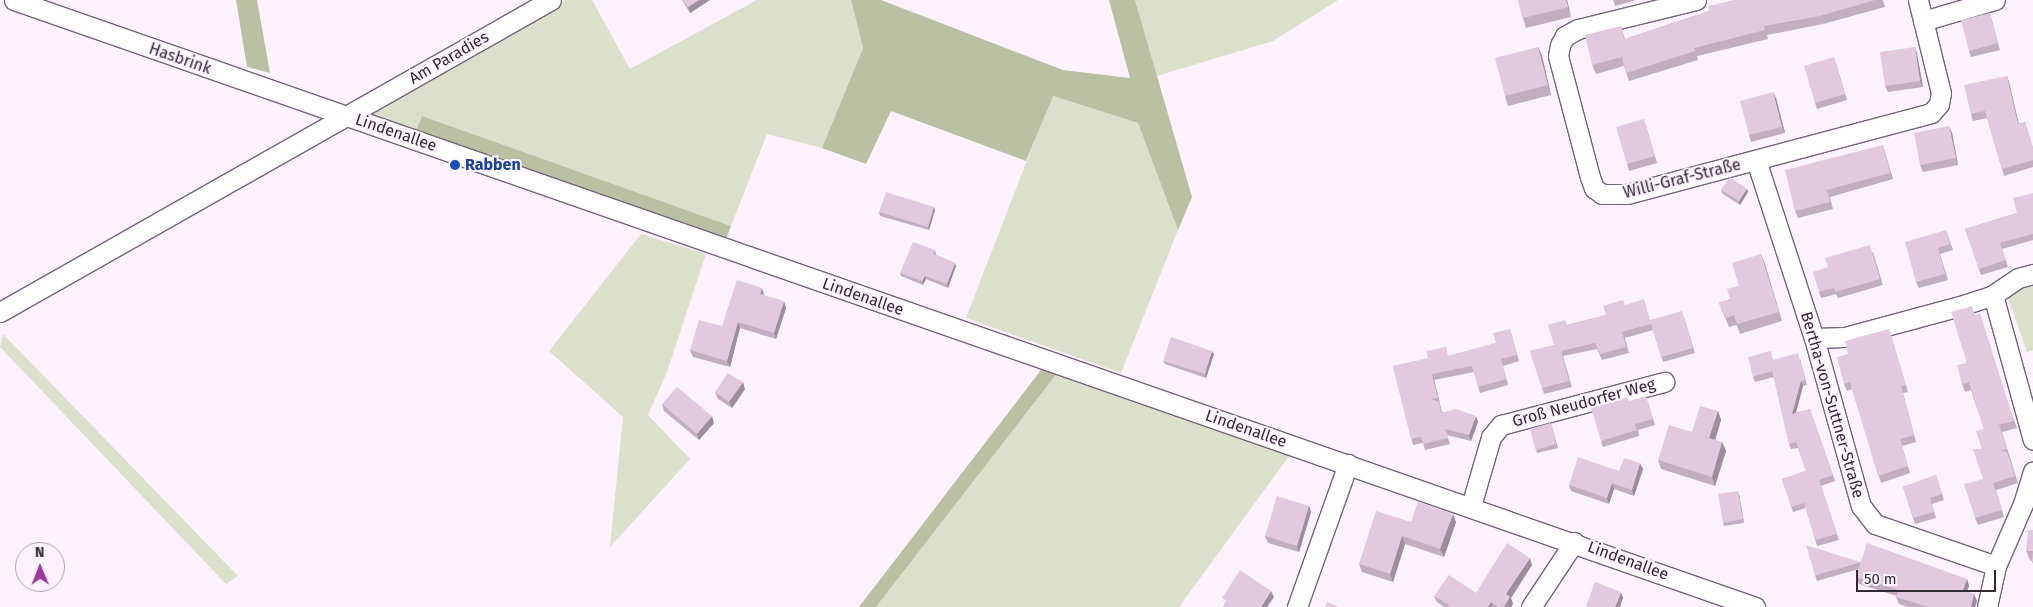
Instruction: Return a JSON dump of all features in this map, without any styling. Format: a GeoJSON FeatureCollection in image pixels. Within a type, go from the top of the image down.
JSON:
{"type":"FeatureCollection","features":[{"type":"Feature","properties":{"kind":"street","name":"Hasbrink"},"geometry":{"type":"LineString","coordinates":[[14,0],[346,116]]}},
{"type":"Feature","properties":{"kind":"street","name":"Am Paradies"},"geometry":{"type":"LineString","coordinates":[[346,116],[551,0]]}},
{"type":"Feature","properties":{"kind":"street","name":"Willi-Graf-Straße"},"geometry":{"type":"LineString","coordinates":[[1696,0],[1578,29],[1566,36],[1560,45],[1558,56],[1594,188],[1608,196],[1627,194],[1931,113],[1939,104],[1941,93],[1918,0]]}},
{"type":"Feature","properties":{"kind":"street"},"geometry":{"type":"LineString","coordinates":[[1923,21],[1995,0]]}},
{"type":"Feature","properties":{"kind":"street","name":"Lindenallee"},"geometry":{"type":"LineString","coordinates":[[0,312],[346,116],[1471,506],[1755,607]]}},
{"type":"Feature","properties":{"kind":"street","name":"Bertha-von-Suttner-Straße"},"geometry":{"type":"LineString","coordinates":[[1756,160],[1814,338],[1861,506],[1875,524],[1996,566]]}},
{"type":"Feature","properties":{"kind":"street"},"geometry":{"type":"LineString","coordinates":[[1814,338],[1845,336],[1993,295],[2018,278],[2033,274]]}},
{"type":"Feature","properties":{"kind":"street"},"geometry":{"type":"LineString","coordinates":[[1993,295],[2033,440]]}},
{"type":"Feature","properties":{"kind":"street","name":"Groß Neudorfer Weg"},"geometry":{"type":"LineString","coordinates":[[1471,506],[1491,437],[1501,425],[1664,382]]}},
{"type":"Feature","properties":{"kind":"street"},"geometry":{"type":"LineString","coordinates":[[1297,607],[1348,464]]}},
{"type":"Feature","properties":{"kind":"street"},"geometry":{"type":"LineString","coordinates":[[1987,607],[1996,566],[2023,504],[2033,472]]}},
{"type":"Feature","properties":{"kind":"street"},"geometry":{"type":"LineString","coordinates":[[1531,607],[1574,542]]}},
{"type":"Feature","properties":{"kind":"green space"},"geometry":{"type":"Polygon","coordinates":[[[236,0],[257,0],[270,73],[247,67],[236,0]]]}},
{"type":"Feature","properties":{"kind":"green space"},"geometry":{"type":"Polygon","coordinates":[[[566,0],[592,0],[630,69],[757,0],[851,0],[863,48],[822,148],[767,134],[731,226],[422,116],[416,131],[366,113],[566,0]]]}},
{"type":"Feature","properties":{"kind":"green space"},"geometry":{"type":"Polygon","coordinates":[[[851,0],[881,0],[1063,70],[1130,78],[1109,0],[1135,0],[1192,197],[1178,230],[1138,123],[1053,96],[1026,161],[891,111],[866,164],[822,148],[863,48],[851,0]]]}},
{"type":"Feature","properties":{"kind":"green space"},"geometry":{"type":"Polygon","coordinates":[[[1135,0],[1338,0],[1273,41],[1157,76],[1135,0]]]}},
{"type":"Feature","properties":{"kind":"green space"},"geometry":{"type":"Polygon","coordinates":[[[1052,96],[1138,123],[1178,230],[1121,373],[966,318],[1052,96]]]}},
{"type":"Feature","properties":{"kind":"green space"},"geometry":{"type":"Polygon","coordinates":[[[422,116],[731,226],[726,239],[416,131],[422,116]]]}},
{"type":"Feature","properties":{"kind":"green space"},"geometry":{"type":"Polygon","coordinates":[[[641,234],[706,254],[667,372],[648,415],[690,459],[610,547],[623,417],[549,351],[641,234]]]}},
{"type":"Feature","properties":{"kind":"green space"},"geometry":{"type":"Polygon","coordinates":[[[2033,276],[2033,350],[2027,352],[2008,298],[2019,280],[2033,276]]]}},
{"type":"Feature","properties":{"kind":"green space"},"geometry":{"type":"Polygon","coordinates":[[[3,334],[238,576],[226,584],[0,347],[3,334]]]}},
{"type":"Feature","properties":{"kind":"green space"},"geometry":{"type":"Polygon","coordinates":[[[1041,370],[1058,372],[876,607],[859,607],[1041,370]]]}},
{"type":"Feature","properties":{"kind":"green space"},"geometry":{"type":"Polygon","coordinates":[[[1058,372],[1292,452],[1179,607],[876,607],[1058,372]]]}},
{"type":"Feature","properties":{"kind":"building"},"geometry":{"type":"Polygon","coordinates":[[[683,0],[699,0],[688,7],[683,0]]]}},
{"type":"Feature","properties":{"kind":"building"},"geometry":{"type":"Polygon","coordinates":[[[1518,0],[1566,0],[1568,7],[1523,18],[1518,0]]]}},
{"type":"Feature","properties":{"kind":"building"},"geometry":{"type":"Polygon","coordinates":[[[1735,0],[1875,0],[1820,16],[1764,26],[1765,30],[1694,48],[1695,51],[1626,73],[1622,57],[1592,65],[1585,35],[1621,26],[1624,39],[1709,11],[1708,6],[1735,0]]]}},
{"type":"Feature","properties":{"kind":"building"},"geometry":{"type":"Polygon","coordinates":[[[1990,13],[1998,43],[1969,51],[1961,20],[1990,13]]]}},
{"type":"Feature","properties":{"kind":"building"},"geometry":{"type":"Polygon","coordinates":[[[1538,47],[1548,85],[1505,96],[1495,58],[1538,47]]]}},
{"type":"Feature","properties":{"kind":"building"},"geometry":{"type":"Polygon","coordinates":[[[1915,47],[1920,81],[1885,86],[1880,52],[1915,47]]]}},
{"type":"Feature","properties":{"kind":"building"},"geometry":{"type":"Polygon","coordinates":[[[1834,57],[1845,94],[1815,103],[1804,66],[1834,57]]]}},
{"type":"Feature","properties":{"kind":"building"},"geometry":{"type":"Polygon","coordinates":[[[2007,76],[2018,124],[2025,122],[2033,149],[2033,160],[2002,169],[1985,111],[1971,114],[1964,85],[2007,76]]]}},
{"type":"Feature","properties":{"kind":"building"},"geometry":{"type":"Polygon","coordinates":[[[1773,92],[1782,127],[1749,135],[1740,101],[1773,92]]]}},
{"type":"Feature","properties":{"kind":"building"},"geometry":{"type":"Polygon","coordinates":[[[1644,119],[1655,156],[1627,164],[1616,127],[1644,119]]]}},
{"type":"Feature","properties":{"kind":"building"},"geometry":{"type":"Polygon","coordinates":[[[1949,126],[1956,158],[1920,165],[1914,133],[1949,126]]]}},
{"type":"Feature","properties":{"kind":"building"},"geometry":{"type":"Polygon","coordinates":[[[1883,145],[1890,173],[1827,190],[1830,202],[1795,211],[1785,170],[1883,145]]]}},
{"type":"Feature","properties":{"kind":"building"},"geometry":{"type":"Polygon","coordinates":[[[1730,177],[1747,189],[1739,201],[1721,190],[1730,177]]]}},
{"type":"Feature","properties":{"kind":"building"},"geometry":{"type":"Polygon","coordinates":[[[886,192],[934,207],[928,227],[879,212],[886,192]]]}},
{"type":"Feature","properties":{"kind":"building"},"geometry":{"type":"Polygon","coordinates":[[[2033,193],[2033,234],[2000,243],[2006,260],[1979,269],[1965,229],[2017,213],[2013,198],[2033,193]]]}},
{"type":"Feature","properties":{"kind":"building"},"geometry":{"type":"Polygon","coordinates":[[[1946,230],[1950,244],[1938,248],[1945,274],[1916,282],[1905,242],[1946,230]]]}},
{"type":"Feature","properties":{"kind":"building"},"geometry":{"type":"Polygon","coordinates":[[[913,242],[935,250],[933,254],[955,263],[947,284],[925,276],[922,281],[900,273],[913,242]]]}},
{"type":"Feature","properties":{"kind":"building"},"geometry":{"type":"Polygon","coordinates":[[[1870,245],[1880,279],[1835,292],[1834,288],[1819,292],[1813,272],[1828,267],[1825,258],[1870,245]]]}},
{"type":"Feature","properties":{"kind":"building"},"geometry":{"type":"Polygon","coordinates":[[[1761,254],[1779,312],[1737,324],[1734,315],[1726,318],[1719,303],[1730,299],[1727,289],[1739,286],[1732,263],[1761,254]]]}},
{"type":"Feature","properties":{"kind":"building"},"geometry":{"type":"Polygon","coordinates":[[[737,280],[762,288],[760,294],[784,301],[774,333],[738,322],[727,361],[690,350],[699,320],[722,326],[737,280]]]}},
{"type":"Feature","properties":{"kind":"building"},"geometry":{"type":"Polygon","coordinates":[[[1644,299],[1650,320],[1682,311],[1693,348],[1661,357],[1651,324],[1622,332],[1626,347],[1600,354],[1595,343],[1561,351],[1569,381],[1542,388],[1530,351],[1554,345],[1548,325],[1565,320],[1567,325],[1606,315],[1603,306],[1623,300],[1625,305],[1644,299]]]}},
{"type":"Feature","properties":{"kind":"building"},"geometry":{"type":"Polygon","coordinates":[[[1972,306],[1975,315],[1980,313],[2014,421],[1999,425],[2007,449],[2001,451],[2007,452],[2015,476],[1993,483],[2002,510],[1975,518],[1964,484],[1983,479],[1973,449],[1982,449],[1976,431],[1984,429],[1969,382],[1962,384],[1957,365],[1967,363],[1951,312],[1972,306]]]}},
{"type":"Feature","properties":{"kind":"building"},"geometry":{"type":"Polygon","coordinates":[[[1510,329],[1517,355],[1501,359],[1506,379],[1478,387],[1472,366],[1432,374],[1438,398],[1431,399],[1439,402],[1441,413],[1456,409],[1476,416],[1469,435],[1445,429],[1448,438],[1423,444],[1421,437],[1411,439],[1393,366],[1428,358],[1426,351],[1446,347],[1448,356],[1496,343],[1493,333],[1510,329]]]}},
{"type":"Feature","properties":{"kind":"building"},"geometry":{"type":"Polygon","coordinates":[[[1889,329],[1906,385],[1901,386],[1914,435],[1900,439],[1908,466],[1878,476],[1850,382],[1844,384],[1837,357],[1848,354],[1845,341],[1889,329]]]}},
{"type":"Feature","properties":{"kind":"building"},"geometry":{"type":"Polygon","coordinates":[[[1171,337],[1212,351],[1205,374],[1163,361],[1171,337]]]}},
{"type":"Feature","properties":{"kind":"building"},"geometry":{"type":"Polygon","coordinates":[[[1771,351],[1773,360],[1798,353],[1805,380],[1801,381],[1792,414],[1810,409],[1833,475],[1819,480],[1837,534],[1815,540],[1804,503],[1791,507],[1782,479],[1806,471],[1796,442],[1789,444],[1772,371],[1753,377],[1748,357],[1771,351]]]}},
{"type":"Feature","properties":{"kind":"building"},"geometry":{"type":"Polygon","coordinates":[[[728,373],[743,382],[729,402],[715,392],[728,373]]]}},
{"type":"Feature","properties":{"kind":"building"},"geometry":{"type":"Polygon","coordinates":[[[677,387],[712,416],[697,434],[662,404],[677,387]]]}},
{"type":"Feature","properties":{"kind":"building"},"geometry":{"type":"Polygon","coordinates":[[[1646,396],[1653,419],[1635,424],[1637,430],[1601,441],[1591,408],[1627,397],[1629,401],[1646,396]]]}},
{"type":"Feature","properties":{"kind":"building"},"geometry":{"type":"Polygon","coordinates":[[[1700,406],[1718,411],[1709,438],[1722,442],[1712,477],[1658,460],[1669,425],[1692,432],[1700,406]]]}},
{"type":"Feature","properties":{"kind":"building"},"geometry":{"type":"Polygon","coordinates":[[[1551,423],[1556,444],[1536,450],[1530,429],[1551,423]]]}},
{"type":"Feature","properties":{"kind":"building"},"geometry":{"type":"Polygon","coordinates":[[[1578,457],[1619,471],[1624,458],[1640,463],[1632,490],[1612,483],[1607,498],[1569,485],[1578,457]]]}},
{"type":"Feature","properties":{"kind":"building"},"geometry":{"type":"Polygon","coordinates":[[[1936,475],[1942,494],[1930,498],[1934,512],[1913,518],[1903,487],[1936,475]]]}},
{"type":"Feature","properties":{"kind":"building"},"geometry":{"type":"Polygon","coordinates":[[[1738,491],[1743,519],[1723,523],[1718,494],[1738,491]]]}},
{"type":"Feature","properties":{"kind":"building"},"geometry":{"type":"Polygon","coordinates":[[[1277,496],[1309,506],[1297,546],[1265,536],[1277,496]]]}},
{"type":"Feature","properties":{"kind":"building"},"geometry":{"type":"Polygon","coordinates":[[[1418,502],[1453,514],[1440,549],[1402,536],[1390,574],[1359,564],[1376,511],[1411,522],[1418,502]]]}},
{"type":"Feature","properties":{"kind":"building"},"geometry":{"type":"Polygon","coordinates":[[[2028,530],[2033,530],[2033,551],[2026,551],[2028,530]]]}},
{"type":"Feature","properties":{"kind":"building"},"geometry":{"type":"Polygon","coordinates":[[[1507,543],[1530,558],[1506,594],[1510,597],[1504,607],[1498,607],[1491,602],[1488,607],[1448,607],[1449,605],[1434,596],[1449,575],[1476,593],[1507,543]]]}},
{"type":"Feature","properties":{"kind":"building"},"geometry":{"type":"Polygon","coordinates":[[[1867,543],[1967,579],[1963,590],[1974,594],[1971,607],[1928,607],[1896,597],[1899,590],[1856,577],[1867,543]]]}},
{"type":"Feature","properties":{"kind":"building"},"geometry":{"type":"Polygon","coordinates":[[[1806,545],[1860,562],[1815,575],[1806,545]]]}},
{"type":"Feature","properties":{"kind":"building"},"geometry":{"type":"Polygon","coordinates":[[[1240,570],[1271,591],[1261,607],[1222,607],[1226,601],[1222,598],[1240,570]]]}},
{"type":"Feature","properties":{"kind":"building"},"geometry":{"type":"Polygon","coordinates":[[[1595,582],[1621,592],[1615,607],[1586,606],[1595,582]]]}},
{"type":"Feature","properties":{"kind":"building"},"geometry":{"type":"Polygon","coordinates":[[[1327,602],[1339,607],[1325,607],[1327,602]]]}},
{"type":"Feature","properties":{"kind":"place","name":"Rabben"},"geometry":{"type":"Point","coordinates":[455,165]}}]}
